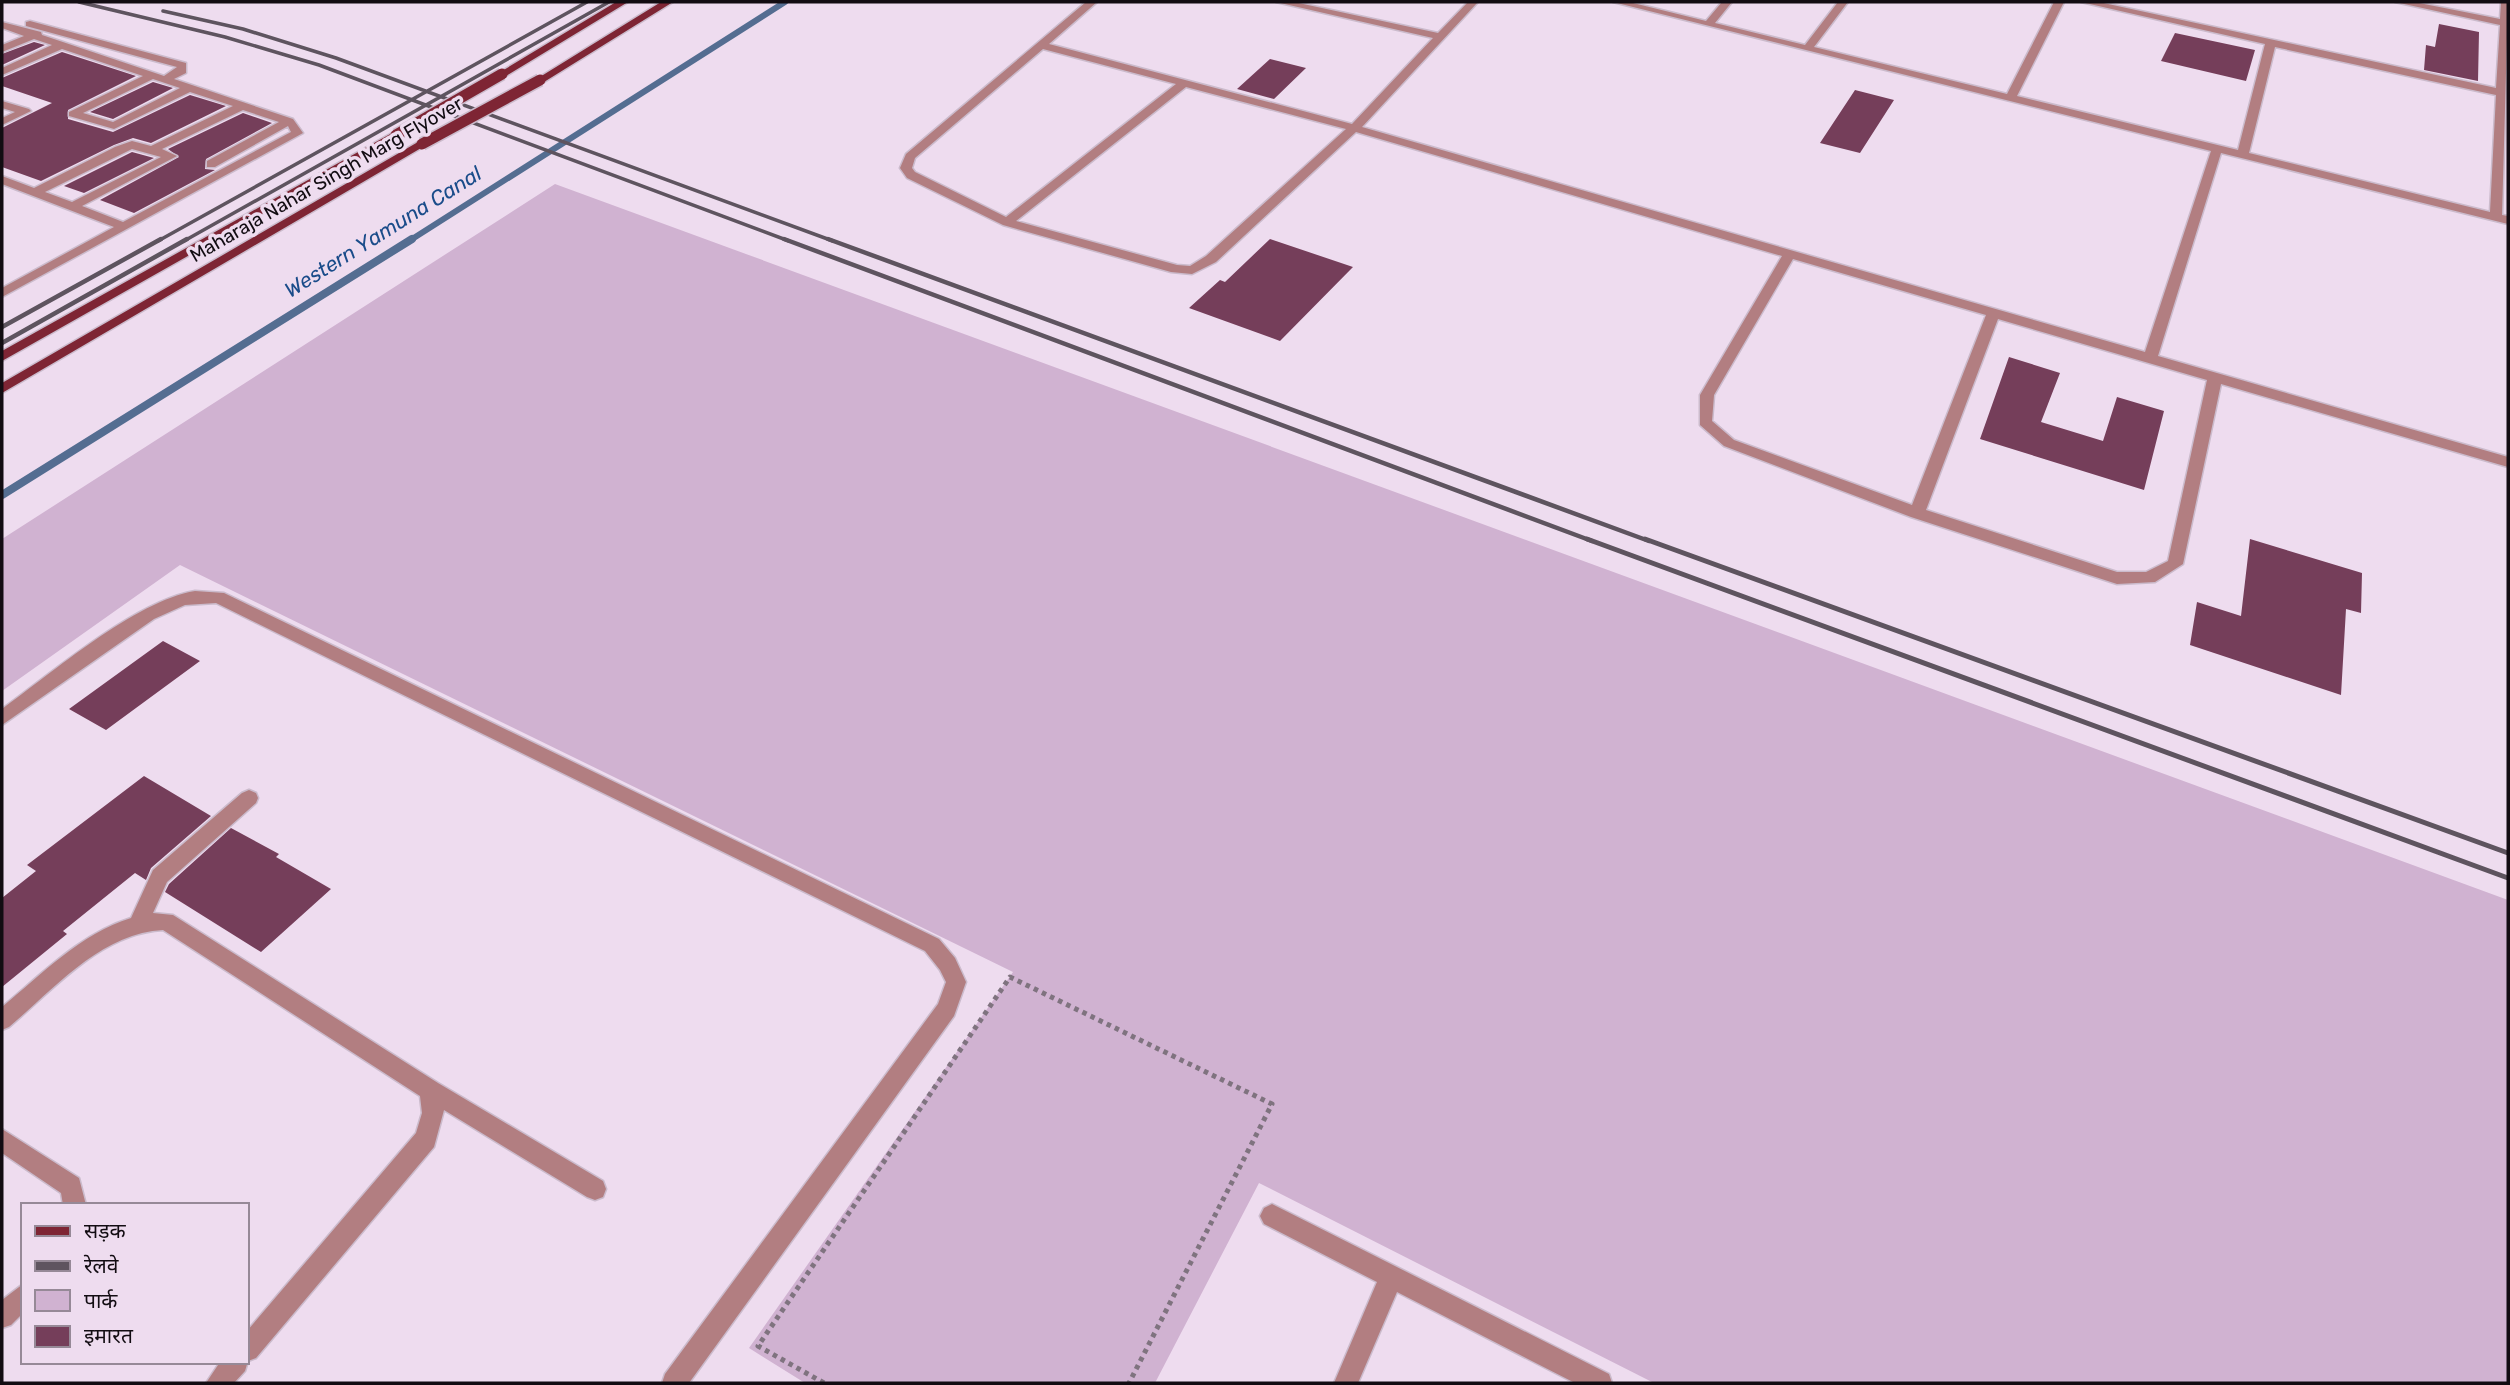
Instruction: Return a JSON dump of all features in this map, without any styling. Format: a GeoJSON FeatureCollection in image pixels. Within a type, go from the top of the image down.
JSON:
{"type":"FeatureCollection","features":[{"type":"Feature","properties":{"kind":"main road","name":"Maharaja Nahar Singh Marg Flyover"},"geometry":{"type":"LineString","coordinates":[[2,357],[420,122],[623,2]]}},
{"type":"Feature","properties":{"kind":"main road","name":"Maharaja Nahar Singh Marg Flyover"},"geometry":{"type":"LineString","coordinates":[[2,389],[422,144],[540,80],[668,2]]}},
{"type":"Feature","properties":{"kind":"street"},"geometry":{"type":"LineString","coordinates":[[1092,2],[910,157],[906,168],[911,175],[1007,222],[1176,269],[1192,270],[1210,258],[1354,128],[1473,2]]}},
{"type":"Feature","properties":{"kind":"street"},"geometry":{"type":"LineString","coordinates":[[1281,2],[1441,37]]}},
{"type":"Feature","properties":{"kind":"street"},"geometry":{"type":"LineString","coordinates":[[1618,2],[2508,220]]}},
{"type":"Feature","properties":{"kind":"street"},"geometry":{"type":"LineString","coordinates":[[1709,24],[1727,2]]}},
{"type":"Feature","properties":{"kind":"street"},"geometry":{"type":"LineString","coordinates":[[1808,48],[1843,2]]}},
{"type":"Feature","properties":{"kind":"street"},"geometry":{"type":"LineString","coordinates":[[2011,98],[2059,2]]}},
{"type":"Feature","properties":{"kind":"street"},"geometry":{"type":"LineString","coordinates":[[2086,2],[2158,13],[2271,42],[2502,93]]}},
{"type":"Feature","properties":{"kind":"street"},"geometry":{"type":"LineString","coordinates":[[2400,2],[2505,23]]}},
{"type":"Feature","properties":{"kind":"street"},"geometry":{"type":"LineString","coordinates":[[2496,217],[2506,2]]}},
{"type":"Feature","properties":{"kind":"street"},"geometry":{"type":"LineString","coordinates":[[28,24],[182,65],[182,71],[157,78],[73,114],[114,126],[189,88]]}},
{"type":"Feature","properties":{"kind":"street"},"geometry":{"type":"LineString","coordinates":[[2,26],[289,121],[297,133],[2,293]]}},
{"type":"Feature","properties":{"kind":"street"},"geometry":{"type":"LineString","coordinates":[[2,49],[48,29]]}},
{"type":"Feature","properties":{"kind":"street"},"geometry":{"type":"LineString","coordinates":[[2243,155],[2271,42]]}},
{"type":"Feature","properties":{"kind":"street"},"geometry":{"type":"LineString","coordinates":[[2,72],[59,46]]}},
{"type":"Feature","properties":{"kind":"street"},"geometry":{"type":"LineString","coordinates":[[1043,46],[1354,128],[2508,462]]}},
{"type":"Feature","properties":{"kind":"street"},"geometry":{"type":"LineString","coordinates":[[1007,222],[1183,84]]}},
{"type":"Feature","properties":{"kind":"street"},"geometry":{"type":"LineString","coordinates":[[2,104],[25,111],[2,122]]}},
{"type":"Feature","properties":{"kind":"street"},"geometry":{"type":"LineString","coordinates":[[152,150],[242,106]]}},
{"type":"Feature","properties":{"kind":"street"},"geometry":{"type":"LineString","coordinates":[[211,164],[289,121]]}},
{"type":"Feature","properties":{"kind":"street"},"geometry":{"type":"LineString","coordinates":[[34,193],[118,149],[132,145],[171,156],[72,207]]}},
{"type":"Feature","properties":{"kind":"street"},"geometry":{"type":"LineString","coordinates":[[2150,359],[2217,149]]}},
{"type":"Feature","properties":{"kind":"street"},"geometry":{"type":"LineString","coordinates":[[2,180],[125,227]]}},
{"type":"Feature","properties":{"kind":"street"},"geometry":{"type":"LineString","coordinates":[[1789,255],[1707,394],[1705,422],[1729,443],[1917,513],[2118,578],[2149,578],[2175,564],[2215,377]]}},
{"type":"Feature","properties":{"kind":"street"},"geometry":{"type":"LineString","coordinates":[[1917,513],[1993,314]]}},
{"type":"Feature","properties":{"kind":"street"},"geometry":{"type":"LineString","coordinates":[[2,718],[162,607],[179,598],[195,595],[218,597],[932,945],[948,964],[956,982],[947,1009],[674,1383]]}},
{"type":"Feature","properties":{"kind":"street"},"geometry":{"type":"LineString","coordinates":[[139,922],[160,876],[249,798]]}},
{"type":"Feature","properties":{"kind":"street"},"geometry":{"type":"LineString","coordinates":[[2,1020],[98,943],[139,922],[150,919],[166,921],[430,1090],[595,1189]]}},
{"type":"Feature","properties":{"kind":"street"},"geometry":{"type":"LineString","coordinates":[[248,1348],[426,1139],[433,1113],[430,1090]]}},
{"type":"Feature","properties":{"kind":"street"},"geometry":{"type":"LineString","coordinates":[[2,1140],[71,1186],[75,1203]]}},
{"type":"Feature","properties":{"kind":"street"},"geometry":{"type":"LineString","coordinates":[[1272,1216],[1600,1383]]}},
{"type":"Feature","properties":{"kind":"street"},"geometry":{"type":"LineString","coordinates":[[1346,1383],[1391,1277]]}},
{"type":"Feature","properties":{"kind":"street"},"geometry":{"type":"LineString","coordinates":[[2,1316],[21,1298]]}},
{"type":"Feature","properties":{"kind":"street"},"geometry":{"type":"LineString","coordinates":[[218,1383],[234,1364]]}},
{"type":"Feature","properties":{"kind":"path"},"geometry":{"type":"LineString","coordinates":[[824,1383],[758,1346],[1010,977],[1272,1104],[1129,1383]]}},
{"type":"Feature","properties":{"kind":"green space"},"geometry":{"type":"Polygon","coordinates":[[[555,184],[2508,900],[2508,1383],[1654,1383],[1259,1183],[1155,1383],[805,1383],[749,1348],[1013,972],[180,565],[2,691],[2,539],[555,184]]]}},
{"type":"Feature","properties":{"kind":"building"},"geometry":{"type":"Polygon","coordinates":[[[2439,24],[2479,32],[2478,81],[2424,70],[2426,45],[2435,47],[2439,24]]]}},
{"type":"Feature","properties":{"kind":"building"},"geometry":{"type":"Polygon","coordinates":[[[2175,33],[2255,50],[2246,81],[2161,61],[2175,33]]]}},
{"type":"Feature","properties":{"kind":"building"},"geometry":{"type":"Polygon","coordinates":[[[34,42],[45,45],[2,65],[2,54],[34,42]]]}},
{"type":"Feature","properties":{"kind":"building"},"geometry":{"type":"Polygon","coordinates":[[[62,52],[136,76],[68,110],[68,119],[113,132],[190,95],[226,106],[151,143],[133,138],[41,181],[2,167],[2,128],[52,103],[2,86],[2,78],[62,52]]]}},
{"type":"Feature","properties":{"kind":"building"},"geometry":{"type":"Polygon","coordinates":[[[1270,59],[1306,68],[1274,99],[1237,89],[1270,59]]]}},
{"type":"Feature","properties":{"kind":"building"},"geometry":{"type":"Polygon","coordinates":[[[153,82],[173,88],[113,119],[90,112],[153,82]]]}},
{"type":"Feature","properties":{"kind":"building"},"geometry":{"type":"Polygon","coordinates":[[[1855,90],[1894,100],[1860,153],[1820,143],[1855,90]]]}},
{"type":"Feature","properties":{"kind":"building"},"geometry":{"type":"Polygon","coordinates":[[[243,113],[272,123],[206,159],[205,169],[215,170],[134,213],[100,200],[179,157],[168,149],[243,113]]]}},
{"type":"Feature","properties":{"kind":"building"},"geometry":{"type":"Polygon","coordinates":[[[132,152],[154,158],[84,193],[64,186],[132,152]]]}},
{"type":"Feature","properties":{"kind":"building"},"geometry":{"type":"Polygon","coordinates":[[[1270,239],[1353,267],[1280,341],[1189,308],[1220,280],[1225,282],[1270,239]]]}},
{"type":"Feature","properties":{"kind":"building"},"geometry":{"type":"Polygon","coordinates":[[[2009,357],[2060,373],[2041,422],[2103,441],[2117,397],[2164,411],[2144,490],[1980,439],[2009,357]]]}},
{"type":"Feature","properties":{"kind":"building"},"geometry":{"type":"Polygon","coordinates":[[[2250,539],[2362,573],[2361,613],[2346,609],[2341,695],[2190,645],[2197,602],[2241,616],[2250,539]]]}},
{"type":"Feature","properties":{"kind":"building"},"geometry":{"type":"Polygon","coordinates":[[[163,641],[200,661],[106,730],[69,709],[163,641]]]}},
{"type":"Feature","properties":{"kind":"building"},"geometry":{"type":"Polygon","coordinates":[[[144,776],[211,816],[151,868],[146,880],[135,873],[63,931],[67,934],[2,987],[2,898],[36,871],[27,865],[144,776]]]}},
{"type":"Feature","properties":{"kind":"building"},"geometry":{"type":"Polygon","coordinates":[[[231,828],[279,854],[276,857],[331,889],[261,952],[165,892],[169,884],[231,828]]]}},
{"type":"Feature","properties":{"kind":"waterway","name":"Western Yamuna Canal"},"geometry":{"type":"LineString","coordinates":[[409,241],[785,2]]}},
{"type":"Feature","properties":{"kind":"waterway","name":"Western Yamuna Canal"},"geometry":{"type":"LineString","coordinates":[[2,495],[412,239]]}},
{"type":"Feature","properties":{"kind":"railway"},"geometry":{"type":"LineString","coordinates":[[79,2],[225,37],[319,65],[412,100]]}},
{"type":"Feature","properties":{"kind":"railway"},"geometry":{"type":"LineString","coordinates":[[427,91],[587,2]]}},
{"type":"Feature","properties":{"kind":"railway"},"geometry":{"type":"LineString","coordinates":[[441,97],[609,2]]}},
{"type":"Feature","properties":{"kind":"railway"},"geometry":{"type":"LineString","coordinates":[[163,11],[243,29],[336,58],[427,91]]}},
{"type":"Feature","properties":{"kind":"railway"},"geometry":{"type":"LineString","coordinates":[[412,100],[427,91]]}},
{"type":"Feature","properties":{"kind":"railway"},"geometry":{"type":"LineString","coordinates":[[427,91],[441,97]]}},
{"type":"Feature","properties":{"kind":"railway"},"geometry":{"type":"LineString","coordinates":[[426,105],[441,97]]}},
{"type":"Feature","properties":{"kind":"railway"},"geometry":{"type":"LineString","coordinates":[[441,97],[833,241]]}},
{"type":"Feature","properties":{"kind":"railway"},"geometry":{"type":"LineString","coordinates":[[158,241],[412,100]]}},
{"type":"Feature","properties":{"kind":"railway"},"geometry":{"type":"LineString","coordinates":[[412,100],[426,105]]}},
{"type":"Feature","properties":{"kind":"railway"},"geometry":{"type":"LineString","coordinates":[[184,241],[426,105]]}},
{"type":"Feature","properties":{"kind":"railway"},"geometry":{"type":"LineString","coordinates":[[426,105],[789,241]]}},
{"type":"Feature","properties":{"kind":"railway"},"geometry":{"type":"LineString","coordinates":[[2,327],[161,239]]}},
{"type":"Feature","properties":{"kind":"railway"},"geometry":{"type":"LineString","coordinates":[[2,343],[187,239]]}},
{"type":"Feature","properties":{"kind":"railway"},"geometry":{"type":"LineString","coordinates":[[784,239],[1592,541]]}},
{"type":"Feature","properties":{"kind":"railway"},"geometry":{"type":"LineString","coordinates":[[828,239],[1649,541]]}},
{"type":"Feature","properties":{"kind":"railway"},"geometry":{"type":"LineString","coordinates":[[1587,539],[2508,878]]}},
{"type":"Feature","properties":{"kind":"railway"},"geometry":{"type":"LineString","coordinates":[[1645,539],[2508,853]]}}]}
